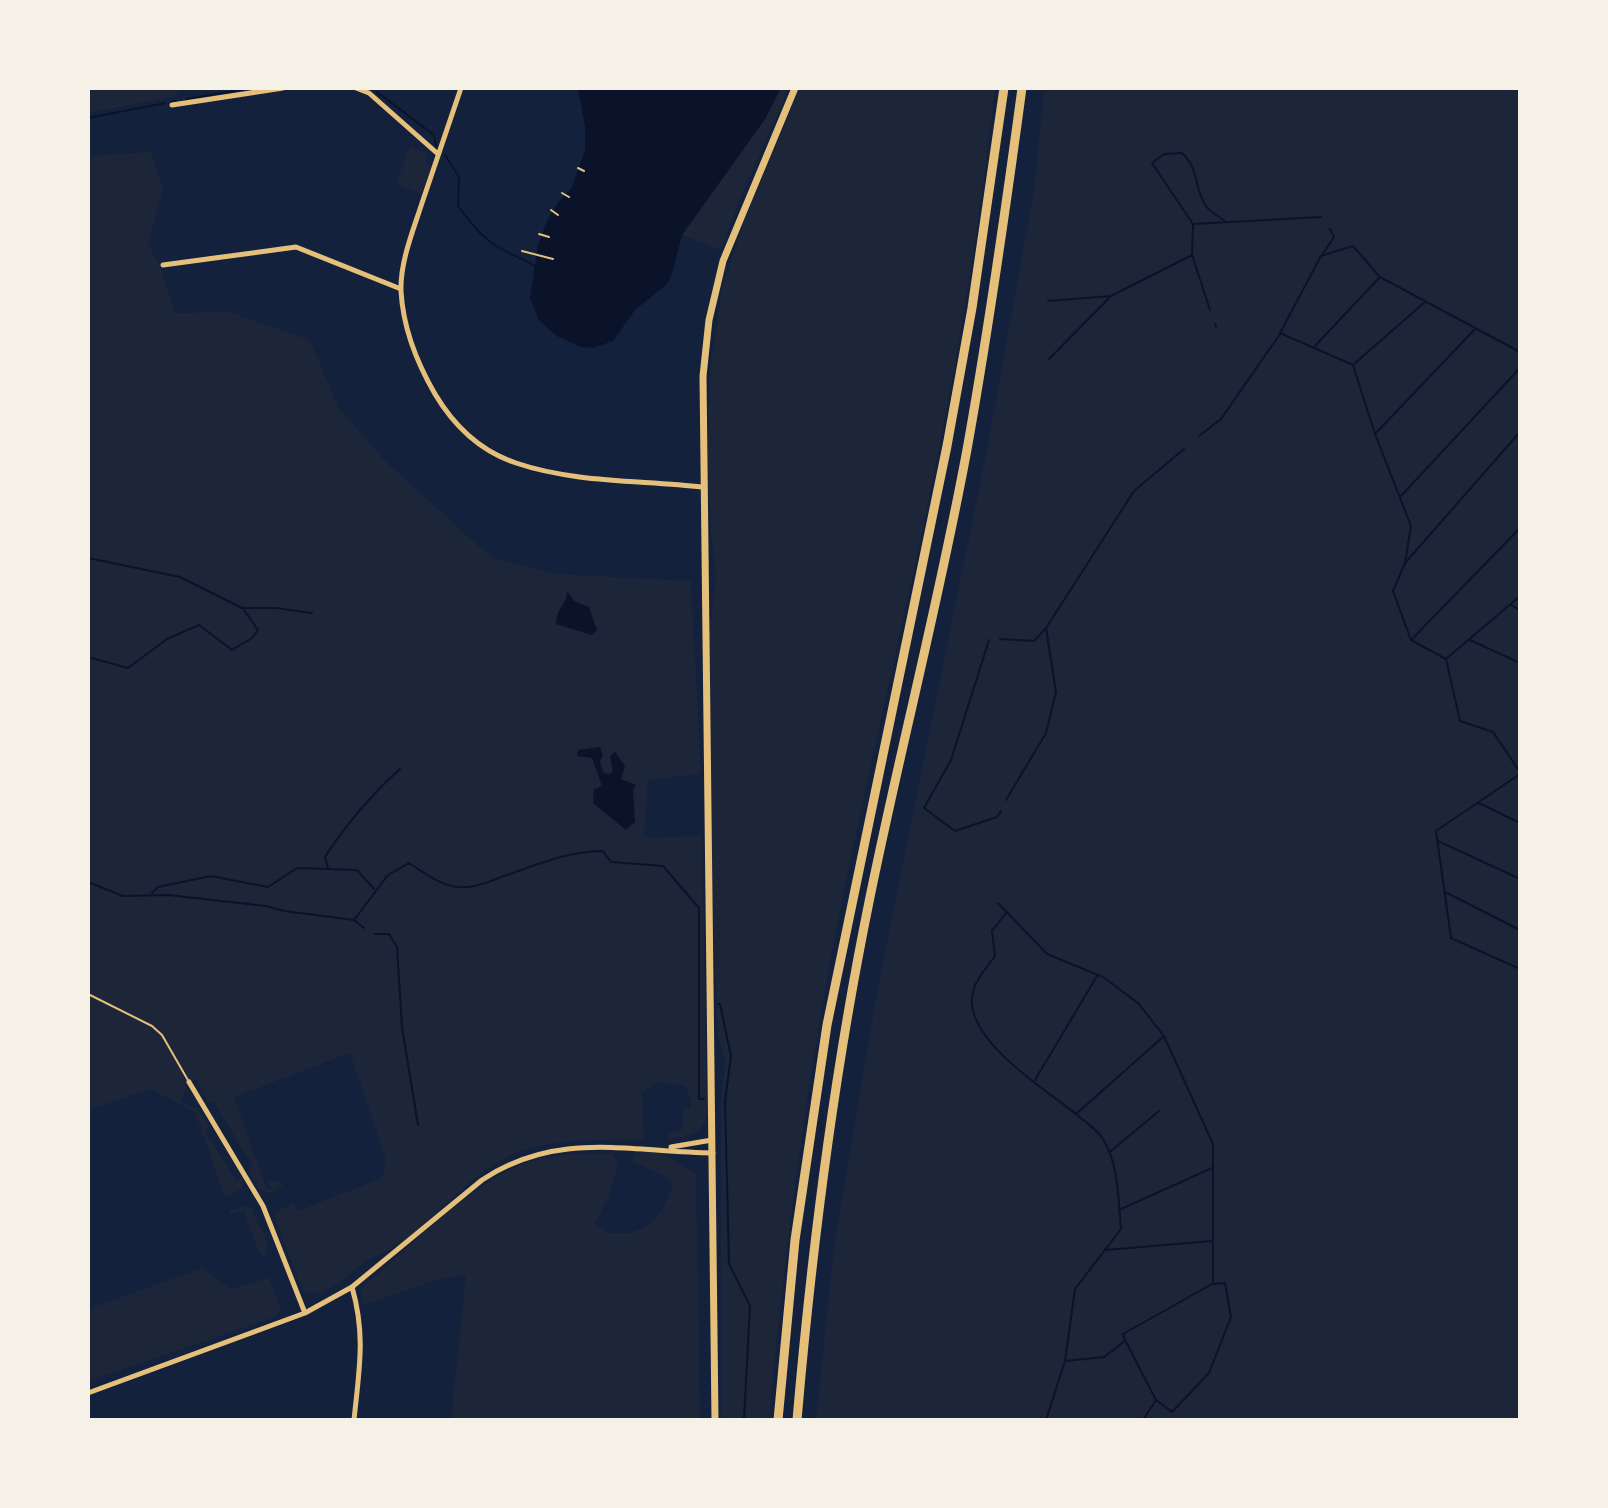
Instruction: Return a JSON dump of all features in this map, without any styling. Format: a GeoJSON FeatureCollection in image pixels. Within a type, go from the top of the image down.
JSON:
{"type":"FeatureCollection","features":[{"type":"Feature","properties":{"kind":"highway"},"geometry":{"type":"LineString","coordinates":[[778,1420],[795,1240],[827,1025],[947,446],[972,308],[1004,88]]}},
{"type":"Feature","properties":{"kind":"highway"},"geometry":{"type":"LineString","coordinates":[[797,1420],[815,1241],[846,1029],[868,905],[968,445],[1022,88]]}},
{"type":"Feature","properties":{"kind":"main road"},"geometry":{"type":"LineString","coordinates":[[715,1420],[703,376],[709,320],[723,261],[795,88]]}},
{"type":"Feature","properties":{"kind":"street"},"geometry":{"type":"LineString","coordinates":[[172,105],[283,88]]}},
{"type":"Feature","properties":{"kind":"street"},"geometry":{"type":"LineString","coordinates":[[356,88],[369,93],[438,154]]}},
{"type":"Feature","properties":{"kind":"street"},"geometry":{"type":"LineString","coordinates":[[461,88],[408,247],[401,289],[405,319],[422,371],[456,424],[478,445],[515,463],[558,473],[702,487]]}},
{"type":"Feature","properties":{"kind":"street"},"geometry":{"type":"LineString","coordinates":[[163,265],[296,247],[401,289]]}},
{"type":"Feature","properties":{"kind":"street"},"geometry":{"type":"LineString","coordinates":[[189,1082],[263,1206],[305,1313]]}},
{"type":"Feature","properties":{"kind":"street"},"geometry":{"type":"LineString","coordinates":[[666,1148],[712,1140]]}},
{"type":"Feature","properties":{"kind":"street"},"geometry":{"type":"LineString","coordinates":[[88,1393],[305,1313],[352,1287],[482,1180],[504,1166],[531,1155],[556,1149],[666,1148],[713,1153]]}},
{"type":"Feature","properties":{"kind":"street"},"geometry":{"type":"LineString","coordinates":[[352,1287],[360,1316],[362,1343],[354,1420]]}},
{"type":"Feature","properties":{"kind":"lane"},"geometry":{"type":"LineString","coordinates":[[88,994],[152,1026],[162,1035],[189,1082]]}},
{"type":"Feature","properties":{"kind":"path"},"geometry":{"type":"LineString","coordinates":[[578,168],[584,171]]}},
{"type":"Feature","properties":{"kind":"path"},"geometry":{"type":"LineString","coordinates":[[562,193],[569,197]]}},
{"type":"Feature","properties":{"kind":"path"},"geometry":{"type":"LineString","coordinates":[[551,210],[558,215]]}},
{"type":"Feature","properties":{"kind":"path"},"geometry":{"type":"LineString","coordinates":[[539,234],[549,237]]}},
{"type":"Feature","properties":{"kind":"path"},"geometry":{"type":"LineString","coordinates":[[522,251],[553,259]]}},
{"type":"Feature","properties":{"kind":"shaded area"},"geometry":{"type":"Polygon","coordinates":[[[88,88],[179,88],[176,96],[88,113],[88,88]]]}},
{"type":"Feature","properties":{"kind":"shaded area"},"geometry":{"type":"Polygon","coordinates":[[[578,88],[781,88],[765,119],[682,235],[667,284],[635,310],[613,341],[593,348],[580,347],[555,335],[539,320],[530,298],[538,245],[558,202],[571,189],[585,150],[585,126],[578,88]]]}},
{"type":"Feature","properties":{"kind":"shaded area"},"geometry":{"type":"Polygon","coordinates":[[[781,88],[789,88],[721,250],[682,235],[765,119],[781,88]]]}},
{"type":"Feature","properties":{"kind":"shaded area"},"geometry":{"type":"Polygon","coordinates":[[[800,88],[995,88],[977,230],[945,417],[823,1001],[796,1180],[769,1420],[721,1420],[721,1105],[725,1059],[718,1036],[713,914],[709,638],[716,575],[707,471],[710,371],[722,287],[745,219],[800,88]]]}},
{"type":"Feature","properties":{"kind":"shaded area"},"geometry":{"type":"Polygon","coordinates":[[[1044,88],[1520,88],[1520,1420],[816,1420],[834,1246],[880,976],[989,439],[1034,191],[1044,88]]]}},
{"type":"Feature","properties":{"kind":"shaded area"},"geometry":{"type":"Polygon","coordinates":[[[410,146],[427,154],[425,163],[431,166],[421,194],[396,184],[410,146]]]}},
{"type":"Feature","properties":{"kind":"shaded area"},"geometry":{"type":"Polygon","coordinates":[[[151,152],[163,188],[148,245],[160,266],[175,313],[229,312],[310,340],[338,407],[386,462],[492,558],[557,574],[691,581],[701,774],[648,780],[644,838],[702,836],[705,1122],[692,1134],[666,1139],[669,1134],[683,1129],[683,1110],[690,1108],[691,1100],[685,1086],[657,1082],[642,1093],[644,1139],[560,1142],[513,1154],[476,1177],[411,1235],[319,1292],[302,1290],[274,1214],[294,1202],[298,1211],[382,1178],[386,1160],[350,1053],[234,1097],[267,1190],[272,1189],[268,1181],[281,1181],[283,1186],[268,1194],[261,1190],[248,1170],[253,1166],[213,1101],[207,1101],[196,1079],[189,1082],[180,1102],[197,1107],[210,1127],[205,1131],[236,1180],[242,1177],[244,1184],[241,1189],[225,1197],[195,1112],[150,1089],[88,1110],[88,156],[151,152]]]}},
{"type":"Feature","properties":{"kind":"shaded area"},"geometry":{"type":"Polygon","coordinates":[[[567,591],[574,601],[589,607],[597,630],[592,635],[556,624],[567,591]]]}},
{"type":"Feature","properties":{"kind":"shaded area"},"geometry":{"type":"Polygon","coordinates":[[[600,747],[603,772],[613,772],[610,756],[615,752],[625,766],[621,779],[636,785],[633,790],[635,822],[626,830],[593,803],[594,789],[602,786],[592,758],[577,756],[578,750],[600,747]]]}},
{"type":"Feature","properties":{"kind":"shaded area"},"geometry":{"type":"Polygon","coordinates":[[[635,1153],[664,1154],[696,1174],[700,1420],[451,1420],[466,1275],[436,1280],[363,1305],[360,1296],[362,1288],[473,1193],[522,1164],[545,1157],[613,1154],[618,1164],[608,1199],[595,1223],[607,1233],[630,1233],[650,1225],[663,1209],[673,1185],[665,1176],[631,1161],[635,1153]]]}},
{"type":"Feature","properties":{"kind":"shaded area"},"geometry":{"type":"Polygon","coordinates":[[[248,1206],[254,1208],[252,1211],[266,1241],[263,1257],[257,1249],[244,1211],[230,1214],[229,1210],[248,1206]]]}},
{"type":"Feature","properties":{"kind":"shaded area"},"geometry":{"type":"Polygon","coordinates":[[[203,1268],[230,1289],[269,1278],[281,1310],[275,1317],[88,1381],[88,1309],[203,1268]]]}},
{"type":"Feature","properties":{"kind":"waterway"},"geometry":{"type":"LineString","coordinates":[[186,99],[246,89]]}},
{"type":"Feature","properties":{"kind":"waterway"},"geometry":{"type":"LineString","coordinates":[[377,92],[434,135],[436,146]]}},
{"type":"Feature","properties":{"kind":"waterway"},"geometry":{"type":"LineString","coordinates":[[171,102],[176,101]]}},
{"type":"Feature","properties":{"kind":"waterway"},"geometry":{"type":"LineString","coordinates":[[88,118],[165,103]]}},
{"type":"Feature","properties":{"kind":"waterway"},"geometry":{"type":"LineString","coordinates":[[1226,222],[1206,206],[1192,166],[1182,153],[1164,154],[1152,163],[1193,224],[1321,217]]}},
{"type":"Feature","properties":{"kind":"waterway"},"geometry":{"type":"LineString","coordinates":[[445,155],[459,177],[458,206],[470,222],[495,245],[537,267]]}},
{"type":"Feature","properties":{"kind":"waterway"},"geometry":{"type":"LineString","coordinates":[[1193,225],[1192,255],[1210,310]]}},
{"type":"Feature","properties":{"kind":"waterway"},"geometry":{"type":"LineString","coordinates":[[1322,255],[1334,237],[1330,229]]}},
{"type":"Feature","properties":{"kind":"waterway"},"geometry":{"type":"LineString","coordinates":[[1520,352],[1380,277],[1353,246],[1321,256],[1280,333],[1353,365],[1375,434],[1411,526],[1405,563],[1393,591],[1411,640],[1446,659],[1520,596]]}},
{"type":"Feature","properties":{"kind":"waterway"},"geometry":{"type":"LineString","coordinates":[[1048,301],[1111,296],[1192,255]]}},
{"type":"Feature","properties":{"kind":"waterway"},"geometry":{"type":"LineString","coordinates":[[1315,346],[1379,278]]}},
{"type":"Feature","properties":{"kind":"waterway"},"geometry":{"type":"LineString","coordinates":[[1048,360],[1109,298]]}},
{"type":"Feature","properties":{"kind":"waterway"},"geometry":{"type":"LineString","coordinates":[[1354,364],[1425,302]]}},
{"type":"Feature","properties":{"kind":"waterway"},"geometry":{"type":"LineString","coordinates":[[1375,434],[1475,329]]}},
{"type":"Feature","properties":{"kind":"waterway"},"geometry":{"type":"LineString","coordinates":[[1199,436],[1221,419],[1280,334]]}},
{"type":"Feature","properties":{"kind":"waterway"},"geometry":{"type":"LineString","coordinates":[[1401,496],[1520,368]]}},
{"type":"Feature","properties":{"kind":"waterway"},"geometry":{"type":"LineString","coordinates":[[1405,563],[1520,432]]}},
{"type":"Feature","properties":{"kind":"waterway"},"geometry":{"type":"LineString","coordinates":[[1006,800],[1046,733],[1056,692],[1046,628],[1134,491],[1184,449]]}},
{"type":"Feature","properties":{"kind":"waterway"},"geometry":{"type":"LineString","coordinates":[[1412,639],[1520,528]]}},
{"type":"Feature","properties":{"kind":"waterway"},"geometry":{"type":"LineString","coordinates":[[88,558],[180,577],[242,608],[276,608],[312,613]]}},
{"type":"Feature","properties":{"kind":"waterway"},"geometry":{"type":"LineString","coordinates":[[1511,605],[1520,610]]}},
{"type":"Feature","properties":{"kind":"waterway"},"geometry":{"type":"LineString","coordinates":[[88,657],[128,668],[167,639],[199,625],[232,650],[252,638],[258,630],[244,610]]}},
{"type":"Feature","properties":{"kind":"waterway"},"geometry":{"type":"LineString","coordinates":[[1000,639],[1034,641],[1045,629]]}},
{"type":"Feature","properties":{"kind":"waterway"},"geometry":{"type":"LineString","coordinates":[[989,640],[951,760],[924,808],[955,831],[997,817],[1001,811]]}},
{"type":"Feature","properties":{"kind":"waterway"},"geometry":{"type":"LineString","coordinates":[[1470,640],[1520,663]]}},
{"type":"Feature","properties":{"kind":"waterway"},"geometry":{"type":"LineString","coordinates":[[1446,659],[1460,721],[1493,732],[1520,772]]}},
{"type":"Feature","properties":{"kind":"waterway"},"geometry":{"type":"LineString","coordinates":[[328,868],[325,857],[342,833],[400,769]]}},
{"type":"Feature","properties":{"kind":"waterway"},"geometry":{"type":"LineString","coordinates":[[1520,774],[1436,831],[1451,938],[1520,969]]}},
{"type":"Feature","properties":{"kind":"waterway"},"geometry":{"type":"LineString","coordinates":[[1479,803],[1520,823]]}},
{"type":"Feature","properties":{"kind":"waterway"},"geometry":{"type":"LineString","coordinates":[[1438,841],[1520,879]]}},
{"type":"Feature","properties":{"kind":"waterway"},"geometry":{"type":"LineString","coordinates":[[354,920],[388,875],[409,863],[439,882],[465,887],[578,853],[603,851],[611,862],[663,866],[699,908],[699,1099],[704,1099]]}},
{"type":"Feature","properties":{"kind":"waterway"},"geometry":{"type":"LineString","coordinates":[[152,893],[158,887],[211,876],[268,887],[297,868],[357,870],[374,889]]}},
{"type":"Feature","properties":{"kind":"waterway"},"geometry":{"type":"LineString","coordinates":[[88,882],[123,896],[168,895],[266,906],[354,920],[364,928]]}},
{"type":"Feature","properties":{"kind":"waterway"},"geometry":{"type":"LineString","coordinates":[[1445,892],[1520,930]]}},
{"type":"Feature","properties":{"kind":"waterway"},"geometry":{"type":"LineString","coordinates":[[998,903],[1047,954],[1103,977],[1138,1003],[1164,1036],[1213,1144],[1213,1284],[1225,1283],[1231,1317],[1209,1373],[1172,1412],[1156,1400],[1143,1420]]}},
{"type":"Feature","properties":{"kind":"waterway"},"geometry":{"type":"LineString","coordinates":[[1006,913],[992,931],[995,956],[974,987],[973,1009],[980,1027],[1008,1061],[1091,1126],[1103,1139],[1115,1171],[1121,1229],[1075,1289],[1065,1361],[1046,1420]]}},
{"type":"Feature","properties":{"kind":"waterway"},"geometry":{"type":"LineString","coordinates":[[375,934],[389,934],[397,947],[402,1027],[418,1125]]}},
{"type":"Feature","properties":{"kind":"waterway"},"geometry":{"type":"LineString","coordinates":[[1035,1080],[1097,976]]}},
{"type":"Feature","properties":{"kind":"waterway"},"geometry":{"type":"LineString","coordinates":[[718,1004],[731,1056],[725,1101],[729,1264],[750,1306],[744,1420]]}},
{"type":"Feature","properties":{"kind":"waterway"},"geometry":{"type":"LineString","coordinates":[[1076,1114],[1163,1037]]}},
{"type":"Feature","properties":{"kind":"waterway"},"geometry":{"type":"LineString","coordinates":[[1111,1151],[1159,1111]]}},
{"type":"Feature","properties":{"kind":"waterway"},"geometry":{"type":"LineString","coordinates":[[1119,1210],[1212,1168]]}},
{"type":"Feature","properties":{"kind":"waterway"},"geometry":{"type":"LineString","coordinates":[[1106,1250],[1212,1241]]}},
{"type":"Feature","properties":{"kind":"waterway"},"geometry":{"type":"LineString","coordinates":[[1066,1361],[1104,1357],[1125,1341],[1123,1334],[1212,1284]]}},
{"type":"Feature","properties":{"kind":"waterway"},"geometry":{"type":"LineString","coordinates":[[1126,1342],[1156,1400]]}}]}
